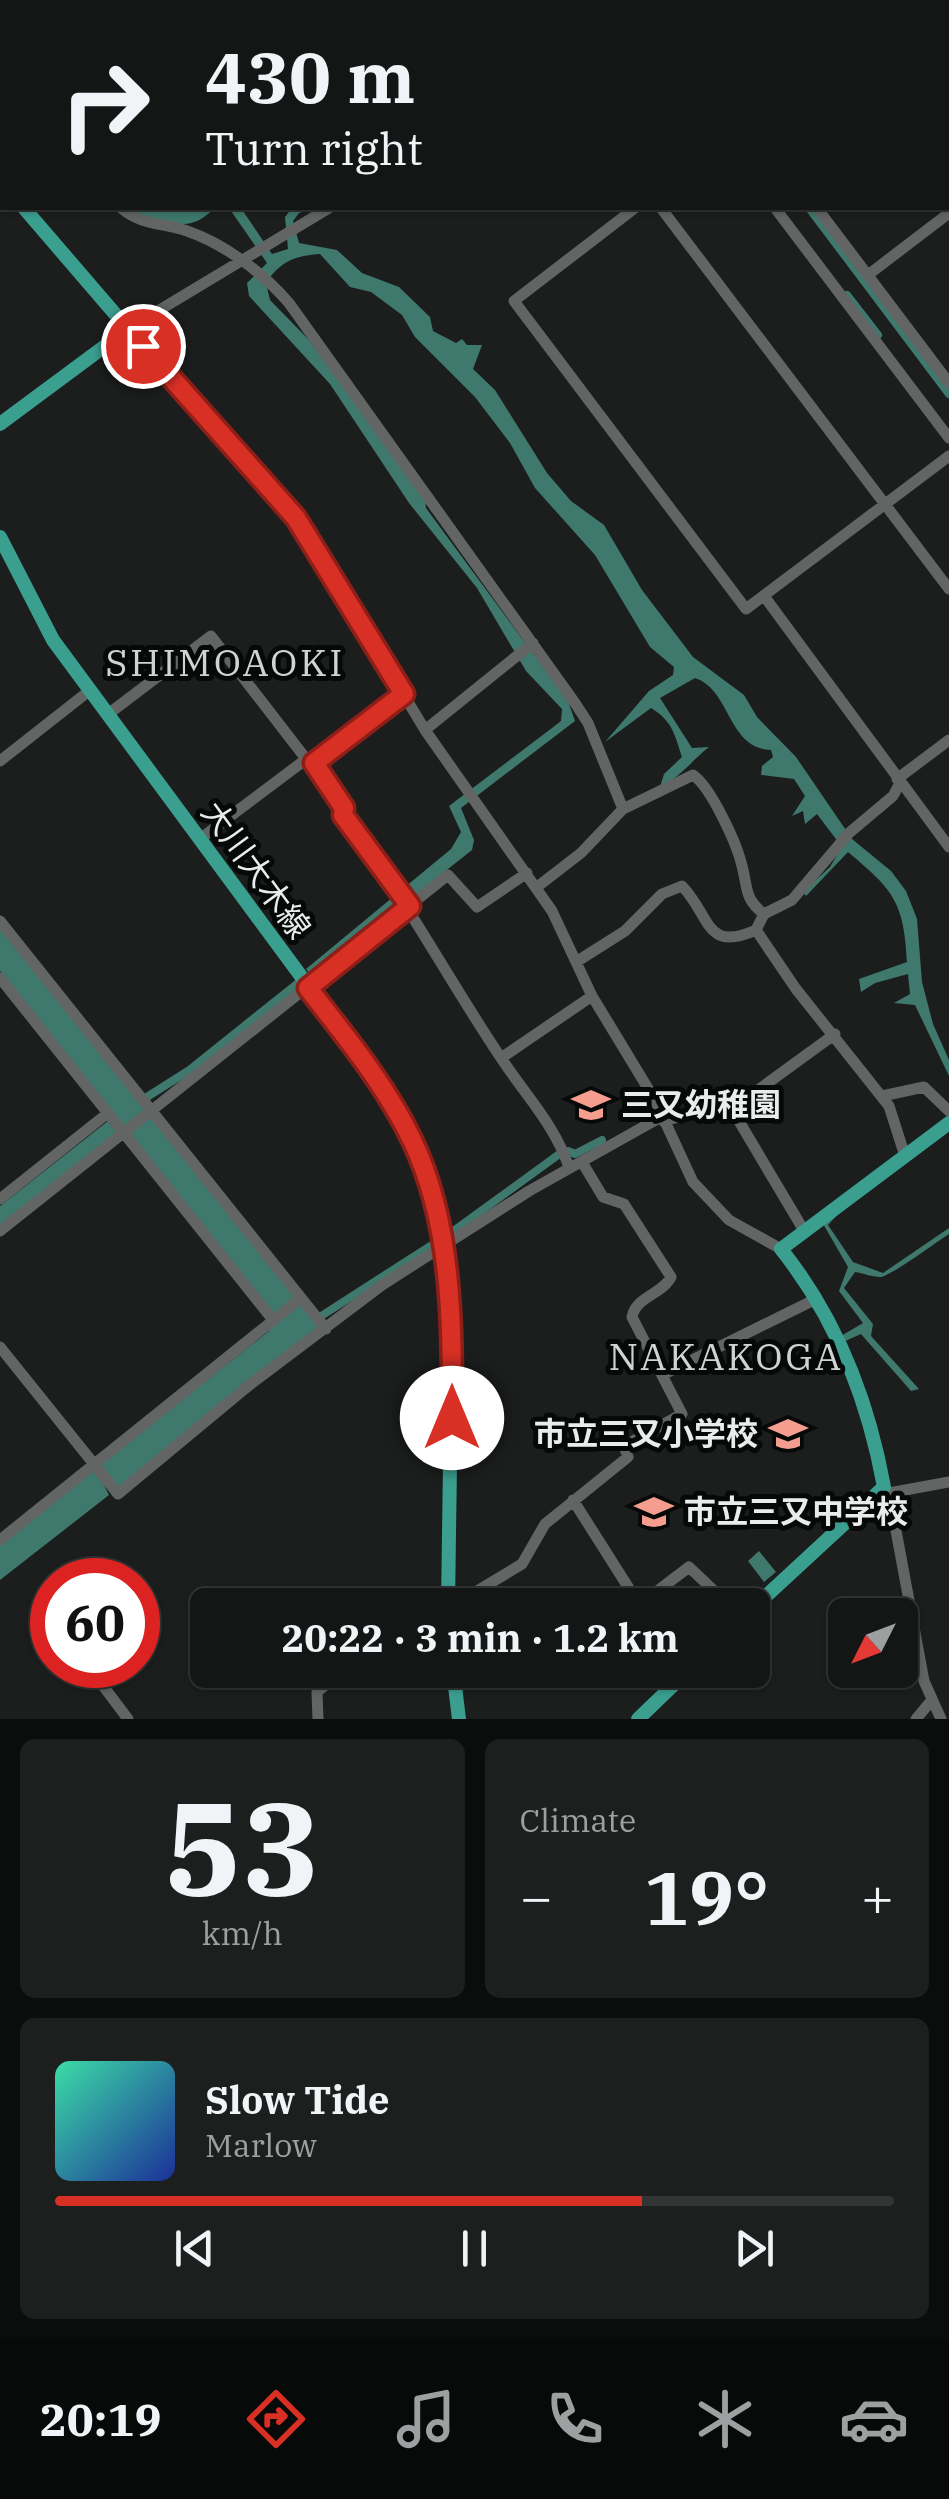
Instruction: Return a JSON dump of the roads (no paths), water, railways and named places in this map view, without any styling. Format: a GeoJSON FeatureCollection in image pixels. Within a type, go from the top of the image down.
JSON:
{"type":"FeatureCollection","features":[{"type":"Feature","properties":{"kind":"main road"},"geometry":{"type":"LineString","coordinates":[[0,424],[128,329],[26,210]]}},
{"type":"Feature","properties":{"kind":"main road","name":"大川大木線"},"geometry":{"type":"LineString","coordinates":[[0,537],[39,617],[387,1095],[413,1141],[443,1247],[452,1321],[451,1588]]}},
{"type":"Feature","properties":{"kind":"main road"},"geometry":{"type":"LineString","coordinates":[[770,1593],[887,1490],[867,1410],[830,1318],[781,1249],[949,1123]]}},
{"type":"Feature","properties":{"kind":"main road"},"geometry":{"type":"LineString","coordinates":[[455,1688],[459,1719]]}},
{"type":"Feature","properties":{"kind":"main road"},"geometry":{"type":"LineString","coordinates":[[638,1719],[670,1688]]}},
{"type":"Feature","properties":{"kind":"street"},"geometry":{"type":"LineString","coordinates":[[124,210],[141,220],[191,232],[264,276],[342,372],[383,437],[588,723],[623,810]]}},
{"type":"Feature","properties":{"kind":"street"},"geometry":{"type":"LineString","coordinates":[[326,210],[128,329],[296,518],[425,730],[537,887],[592,996],[662,1119],[678,1158],[707,1200],[729,1220],[781,1249]]}},
{"type":"Feature","properties":{"kind":"street"},"geometry":{"type":"LineString","coordinates":[[633,210],[514,301],[746,609],[949,456]]}},
{"type":"Feature","properties":{"kind":"street"},"geometry":{"type":"LineString","coordinates":[[667,210],[949,589]]}},
{"type":"Feature","properties":{"kind":"street"},"geometry":{"type":"LineString","coordinates":[[777,210],[949,438]]}},
{"type":"Feature","properties":{"kind":"street"},"geometry":{"type":"LineString","coordinates":[[819,210],[949,383]]}},
{"type":"Feature","properties":{"kind":"street"},"geometry":{"type":"LineString","coordinates":[[868,274],[949,213]]}},
{"type":"Feature","properties":{"kind":"street"},"geometry":{"type":"LineString","coordinates":[[764,596],[949,847]]}},
{"type":"Feature","properties":{"kind":"street"},"geometry":{"type":"LineString","coordinates":[[107,714],[212,636],[344,808],[343,815],[410,905],[501,1058],[554,1128],[565,1157]]}},
{"type":"Feature","properties":{"kind":"street"},"geometry":{"type":"LineString","coordinates":[[425,730],[532,644]]}},
{"type":"Feature","properties":{"kind":"street"},"geometry":{"type":"LineString","coordinates":[[0,761],[89,690]]}},
{"type":"Feature","properties":{"kind":"street"},"geometry":{"type":"LineString","coordinates":[[200,839],[404,694]]}},
{"type":"Feature","properties":{"kind":"street"},"geometry":{"type":"LineString","coordinates":[[576,962],[626,931],[662,894],[682,886],[715,936],[726,940],[756,930],[764,914],[792,900],[849,833],[894,796],[899,781],[949,740]]}},
{"type":"Feature","properties":{"kind":"street"},"geometry":{"type":"LineString","coordinates":[[537,887],[581,853],[623,810],[688,777],[700,779],[737,851],[746,897],[764,914]]}},
{"type":"Feature","properties":{"kind":"street"},"geometry":{"type":"LineString","coordinates":[[0,1231],[448,875],[470,903],[480,907],[527,873]]}},
{"type":"Feature","properties":{"kind":"street"},"geometry":{"type":"LineString","coordinates":[[0,920],[324,1327]]}},
{"type":"Feature","properties":{"kind":"street"},"geometry":{"type":"LineString","coordinates":[[756,930],[796,989],[882,1096],[894,1116],[905,1156]]}},
{"type":"Feature","properties":{"kind":"street"},"geometry":{"type":"LineString","coordinates":[[0,978],[274,1319]]}},
{"type":"Feature","properties":{"kind":"street"},"geometry":{"type":"LineString","coordinates":[[501,1058],[592,996]]}},
{"type":"Feature","properties":{"kind":"street"},"geometry":{"type":"LineString","coordinates":[[582,1162],[662,1119],[730,1106],[767,1086],[836,1034]]}},
{"type":"Feature","properties":{"kind":"street"},"geometry":{"type":"LineString","coordinates":[[882,1096],[924,1087],[949,1111]]}},
{"type":"Feature","properties":{"kind":"street"},"geometry":{"type":"LineString","coordinates":[[730,1106],[803,1230]]}},
{"type":"Feature","properties":{"kind":"street"},"geometry":{"type":"LineString","coordinates":[[0,1199],[109,1116]]}},
{"type":"Feature","properties":{"kind":"street"},"geometry":{"type":"LineString","coordinates":[[480,1588],[522,1564],[545,1524],[628,1458],[624,1446],[682,1414],[632,1312],[671,1277],[624,1204],[604,1198],[582,1162],[565,1157]]}},
{"type":"Feature","properties":{"kind":"street"},"geometry":{"type":"LineString","coordinates":[[0,1347],[118,1494],[324,1327],[443,1247],[565,1157]]}},
{"type":"Feature","properties":{"kind":"street"},"geometry":{"type":"LineString","coordinates":[[0,1540],[299,1299]]}},
{"type":"Feature","properties":{"kind":"street"},"geometry":{"type":"LineString","coordinates":[[664,1374],[816,1299]]}},
{"type":"Feature","properties":{"kind":"street"},"geometry":{"type":"LineString","coordinates":[[941,1719],[931,1701],[887,1490],[949,1482]]}},
{"type":"Feature","properties":{"kind":"street"},"geometry":{"type":"LineString","coordinates":[[574,1500],[629,1588]]}},
{"type":"Feature","properties":{"kind":"street"},"geometry":{"type":"LineString","coordinates":[[661,1588],[690,1567],[711,1588]]}},
{"type":"Feature","properties":{"kind":"street"},"geometry":{"type":"LineString","coordinates":[[105,1688],[128,1719]]}},
{"type":"Feature","properties":{"kind":"street"},"geometry":{"type":"LineString","coordinates":[[318,1719],[317,1692],[322,1688]]}},
{"type":"Feature","properties":{"kind":"street"},"geometry":{"type":"LineString","coordinates":[[916,1719],[931,1701]]}},
{"type":"Feature","properties":{"kind":"waterway"},"geometry":{"type":"LineString","coordinates":[[811,210],[949,394]]}},
{"type":"Feature","properties":{"kind":"waterway"},"geometry":{"type":"LineString","coordinates":[[847,295],[878,335]]}},
{"type":"Feature","properties":{"kind":"waterway"},"geometry":{"type":"LineString","coordinates":[[139,1102],[188,1071],[303,979]]}},
{"type":"Feature","properties":{"kind":"waterway"},"geometry":{"type":"LineString","coordinates":[[315,1320],[452,1232],[558,1155],[568,1151],[575,1154],[602,1140]]}},
{"type":"Feature","properties":{"kind":"place","name":"三又幼稚園"},"geometry":{"type":"Point","coordinates":[591,1105]}},
{"type":"Feature","properties":{"kind":"place","name":"市立三又小学校"},"geometry":{"type":"Point","coordinates":[788,1434]}},
{"type":"Feature","properties":{"kind":"place","name":"市立三又中学校"},"geometry":{"type":"Point","coordinates":[654,1512]}},
{"type":"Feature","properties":{"kind":"district","name":"SHIMOAOKI"},"geometry":{"type":"Point","coordinates":[225,663]}},
{"type":"Feature","properties":{"kind":"district","name":"NAKAKOGA"},"geometry":{"type":"Point","coordinates":[726,1357]}}]}
